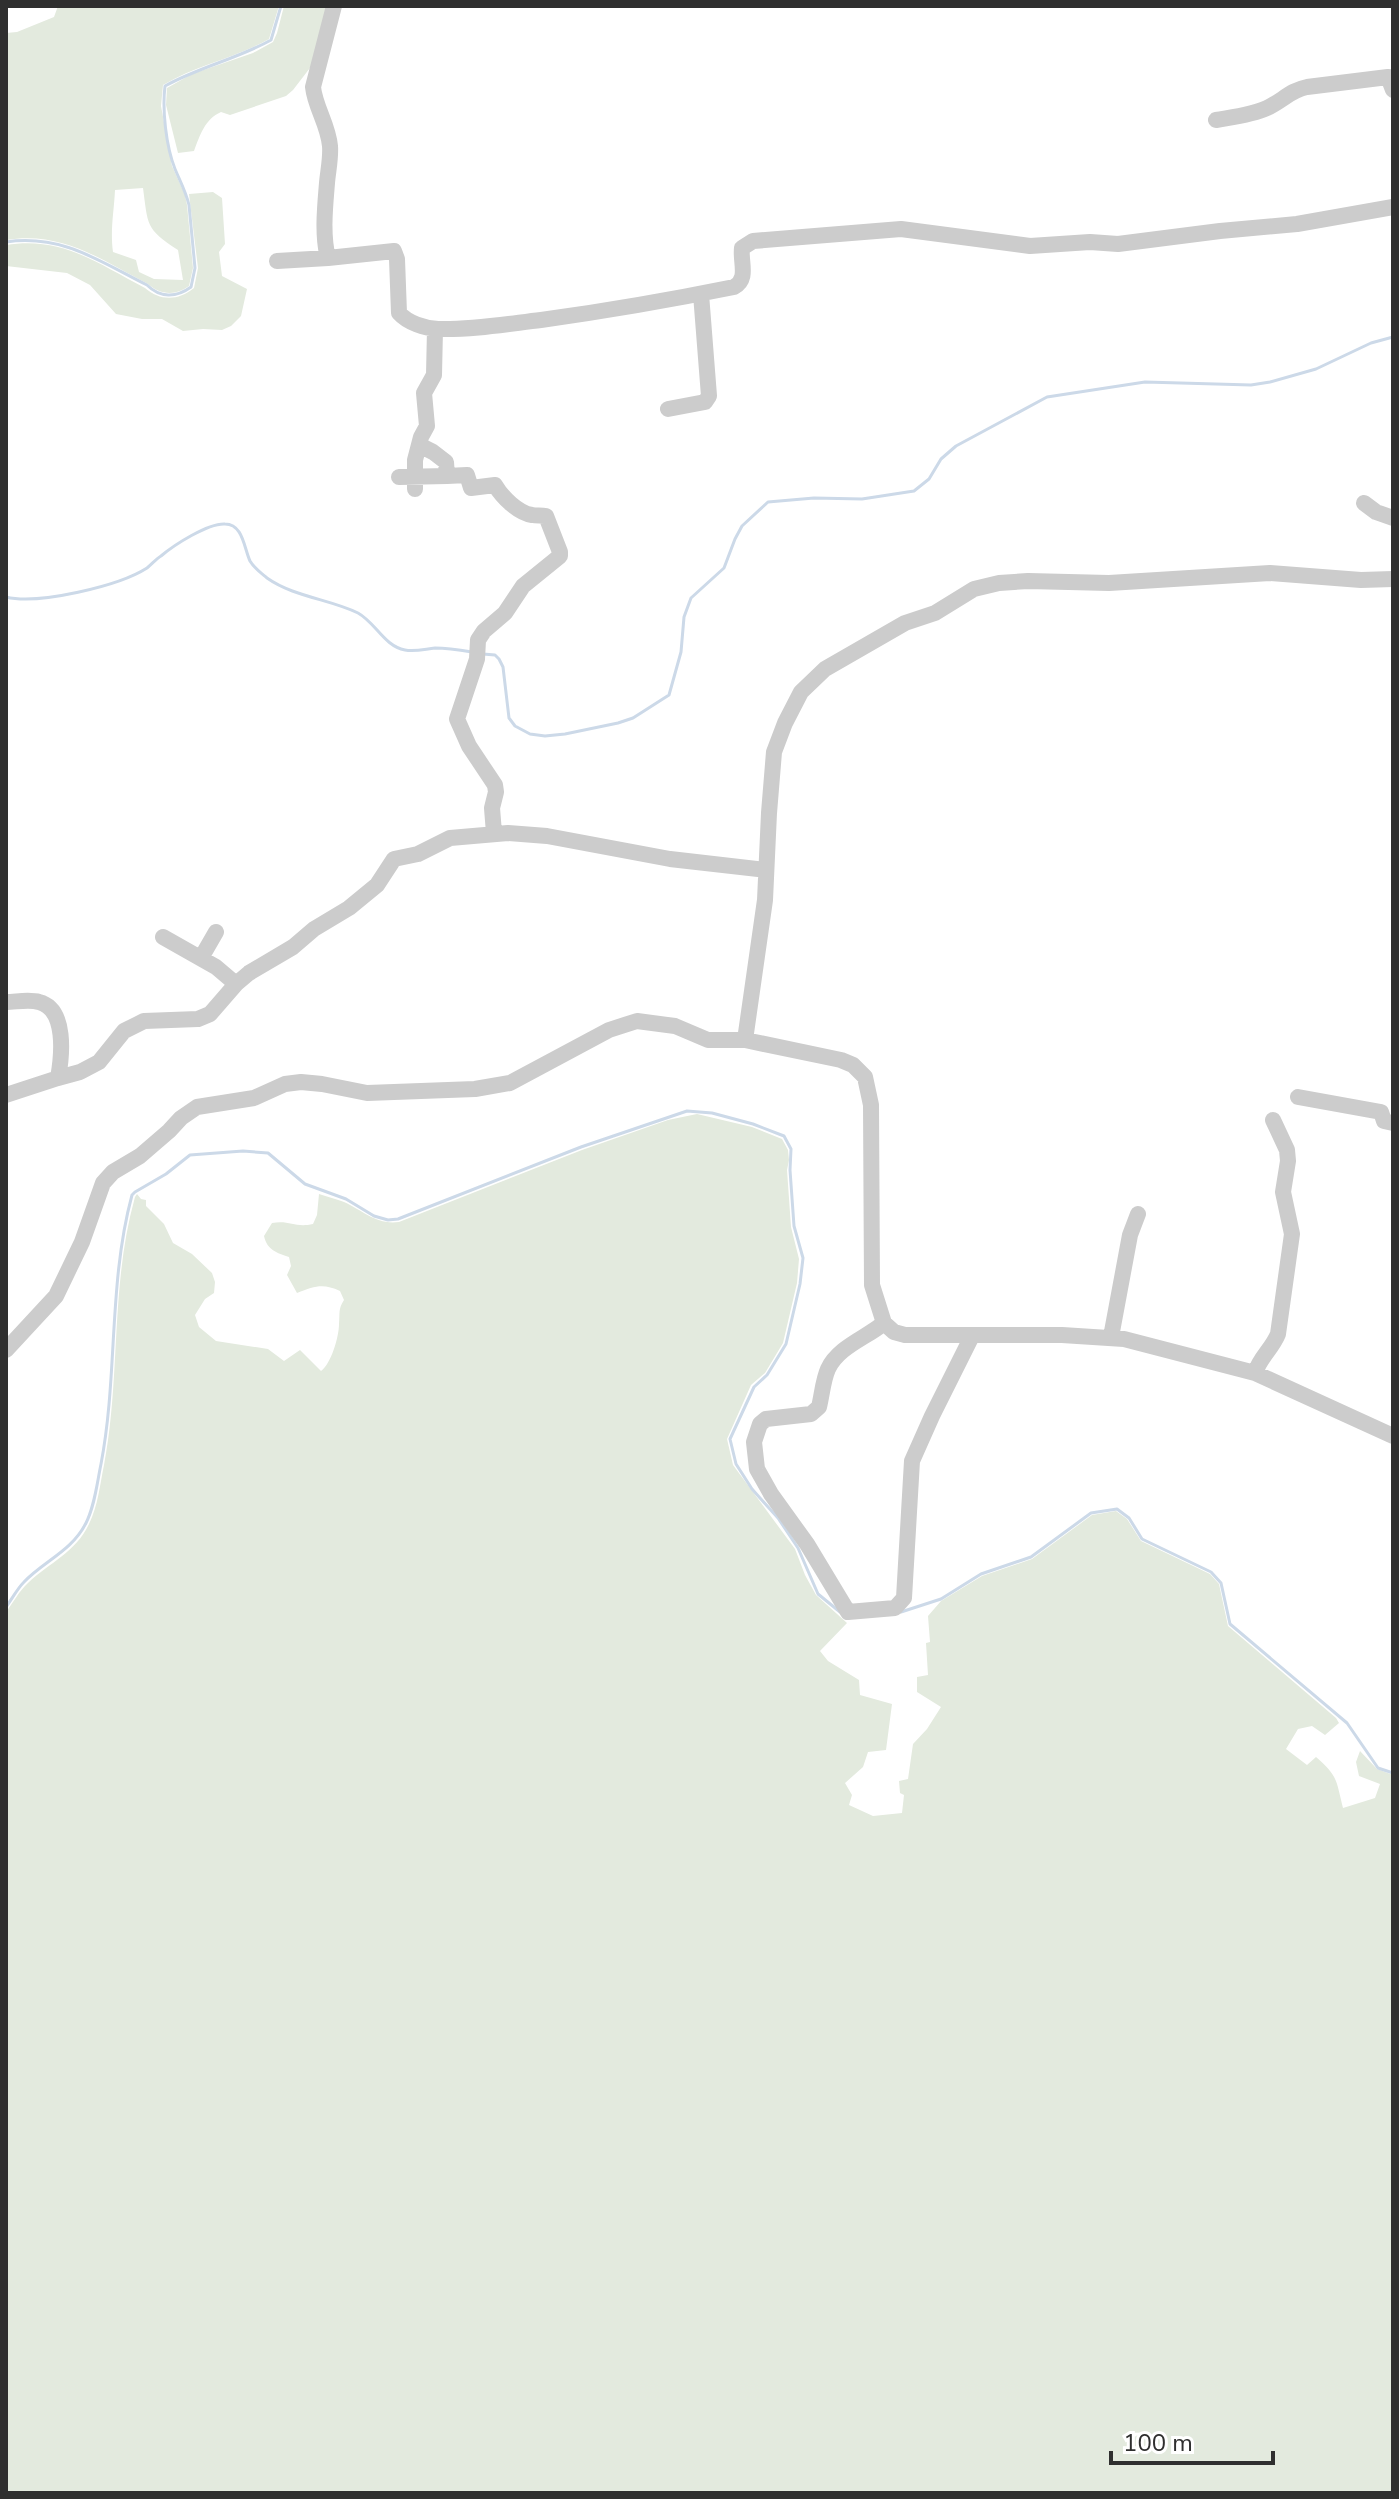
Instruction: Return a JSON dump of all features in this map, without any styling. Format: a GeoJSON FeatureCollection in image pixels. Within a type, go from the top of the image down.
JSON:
{"type":"FeatureCollection","features":[{"type":"Feature","properties":{"kind":"street"},"geometry":{"type":"LineString","coordinates":[[328,258],[325,224],[331,150],[326,123],[314,97],[313,87],[334,6]]}},
{"type":"Feature","properties":{"kind":"street"},"geometry":{"type":"LineString","coordinates":[[1216,120],[1259,111],[1296,89],[1307,87],[1388,77],[1393,90]]}},
{"type":"Feature","properties":{"kind":"street"},"geometry":{"type":"LineString","coordinates":[[277,261],[394,251],[399,313],[416,324],[435,329],[547,319],[739,285],[743,277],[742,248],[753,241],[901,229],[1030,246],[1090,242],[1118,244],[1297,224],[1393,207]]}},
{"type":"Feature","properties":{"kind":"street"},"geometry":{"type":"LineString","coordinates":[[668,409],[705,402],[709,396],[701,294]]}},
{"type":"Feature","properties":{"kind":"street"},"geometry":{"type":"LineString","coordinates":[[435,329],[434,375],[424,393],[427,426],[410,481],[467,475],[471,488],[495,485],[502,496],[524,512],[546,516],[560,552],[560,556],[523,586],[505,613],[478,640],[472,677],[457,714],[469,746],[495,785],[492,808],[494,833]]}},
{"type":"Feature","properties":{"kind":"street"},"geometry":{"type":"LineString","coordinates":[[419,445],[446,462],[447,476]]}},
{"type":"Feature","properties":{"kind":"street"},"geometry":{"type":"LineString","coordinates":[[1364,503],[1376,512],[1393,518]]}},
{"type":"Feature","properties":{"kind":"street"},"geometry":{"type":"LineString","coordinates":[[745,1040],[765,900],[774,752],[801,692],[825,669],[905,623],[935,613],[974,589],[999,583],[1109,583],[1238,573],[1393,579]]}},
{"type":"Feature","properties":{"kind":"street"},"geometry":{"type":"LineString","coordinates":[[6,1095],[80,1072],[99,1062],[124,1031],[144,1021],[198,1019],[210,1014],[249,973],[293,947],[377,885],[394,859],[418,854],[450,838],[494,833],[547,836],[670,859],[766,870]]}},
{"type":"Feature","properties":{"kind":"street"},"geometry":{"type":"LineString","coordinates":[[201,958],[216,932]]}},
{"type":"Feature","properties":{"kind":"street"},"geometry":{"type":"LineString","coordinates":[[163,937],[216,967],[236,984]]}},
{"type":"Feature","properties":{"kind":"street"},"geometry":{"type":"LineString","coordinates":[[6,1002],[41,1002],[54,1015],[62,1044],[58,1078]]}},
{"type":"Feature","properties":{"kind":"street"},"geometry":{"type":"LineString","coordinates":[[6,1350],[56,1296],[82,1242],[103,1183],[197,1107],[254,1098],[285,1084],[301,1082],[367,1093],[475,1089],[510,1083],[609,1030],[637,1021],[656,1022],[675,1026],[708,1040],[745,1040],[841,1060],[853,1065],[865,1077],[871,1105],[872,1285],[884,1323],[894,1332],[905,1335],[1111,1337],[1255,1373],[1393,1436]]}},
{"type":"Feature","properties":{"kind":"street"},"geometry":{"type":"LineString","coordinates":[[1298,1097],[1381,1112],[1384,1121],[1393,1123]]}},
{"type":"Feature","properties":{"kind":"street"},"geometry":{"type":"LineString","coordinates":[[1255,1373],[1261,1357],[1273,1345],[1278,1334],[1292,1240],[1283,1192],[1287,1150],[1273,1120]]}},
{"type":"Feature","properties":{"kind":"street"},"geometry":{"type":"LineString","coordinates":[[1111,1337],[1130,1235],[1138,1214]]}},
{"type":"Feature","properties":{"kind":"street"},"geometry":{"type":"LineString","coordinates":[[884,1323],[845,1348],[827,1369],[819,1407],[815,1411],[766,1419],[760,1424],[754,1442],[757,1469],[848,1612],[895,1608],[904,1598],[912,1461],[972,1336]]}},
{"type":"Feature","properties":{"kind":"shaded area"},"geometry":{"type":"Polygon","coordinates":[[[58,6],[279,6],[269,39],[163,85],[161,106],[172,166],[187,205],[193,268],[189,286],[184,289],[173,293],[158,290],[97,257],[63,243],[26,238],[6,240],[6,33],[17,32],[54,17],[58,6]],[[143,188],[115,190],[113,252],[136,260],[139,272],[154,279],[183,280],[178,250],[159,237],[150,225],[143,188]]]}},
{"type":"Feature","properties":{"kind":"shaded area"},"geometry":{"type":"Polygon","coordinates":[[[284,6],[328,6],[313,64],[286,96],[230,115],[221,112],[215,115],[201,133],[194,151],[178,153],[166,105],[167,88],[192,74],[253,53],[273,42],[284,6]]]}},
{"type":"Feature","properties":{"kind":"shaded area"},"geometry":{"type":"Polygon","coordinates":[[[213,192],[222,198],[225,244],[219,252],[222,276],[247,289],[241,316],[222,330],[183,331],[162,319],[116,314],[90,285],[67,273],[6,266],[6,245],[45,244],[95,261],[157,295],[169,298],[182,295],[194,288],[198,268],[189,194],[213,192]]]}},
{"type":"Feature","properties":{"kind":"shaded area"},"geometry":{"type":"Polygon","coordinates":[[[697,1114],[752,1127],[782,1139],[788,1150],[791,1227],[799,1259],[797,1283],[783,1343],[765,1373],[751,1385],[727,1439],[733,1465],[795,1549],[816,1595],[847,1623],[820,1651],[828,1661],[859,1680],[860,1695],[892,1704],[886,1750],[868,1752],[863,1767],[845,1783],[852,1795],[849,1805],[873,1816],[902,1813],[904,1795],[900,1793],[899,1781],[908,1779],[913,1744],[941,1707],[917,1692],[917,1677],[928,1675],[928,1616],[941,1601],[982,1576],[1032,1559],[1092,1515],[1116,1511],[1127,1519],[1141,1541],[1210,1574],[1219,1584],[1228,1626],[1336,1718],[1339,1723],[1325,1735],[1312,1726],[1298,1729],[1286,1749],[1307,1765],[1316,1757],[1329,1769],[1343,1808],[1375,1798],[1380,1784],[1359,1776],[1356,1762],[1360,1751],[1377,1769],[1393,1775],[1393,2493],[6,2493],[6,1612],[25,1586],[84,1534],[95,1510],[109,1432],[122,1264],[135,1197],[137,1194],[146,1200],[146,1206],[164,1224],[173,1243],[192,1254],[212,1273],[214,1293],[205,1299],[195,1315],[199,1327],[216,1341],[268,1349],[284,1361],[300,1350],[321,1371],[334,1350],[344,1300],[340,1291],[324,1286],[297,1293],[287,1275],[291,1266],[289,1257],[273,1250],[265,1241],[264,1236],[272,1223],[313,1224],[319,1194],[344,1202],[377,1219],[399,1222],[582,1150],[668,1120],[697,1114]]]}},
{"type":"Feature","properties":{"kind":"waterway"},"geometry":{"type":"LineString","coordinates":[[6,242],[45,242],[63,246],[96,259],[163,294],[174,295],[191,287],[195,268],[189,205],[169,150],[164,117],[165,86],[271,40],[281,6]]}},
{"type":"Feature","properties":{"kind":"waterway"},"geometry":{"type":"LineString","coordinates":[[483,654],[495,655],[499,659],[503,667],[509,718],[515,726],[530,734],[565,734],[633,718],[669,695],[681,652],[684,617],[691,598],[724,568],[742,526],[768,502],[814,498],[862,499],[914,491],[929,479],[941,459],[956,446],[1047,397],[1145,382],[1251,385],[1270,382],[1316,369],[1371,343],[1393,337]]}},
{"type":"Feature","properties":{"kind":"waterway"},"geometry":{"type":"LineString","coordinates":[[6,597],[57,596],[118,581],[147,568],[192,536],[225,524],[236,528],[250,561],[267,578],[289,590],[358,613],[398,648],[409,651],[440,648],[472,652]]}},
{"type":"Feature","properties":{"kind":"waterway"},"geometry":{"type":"LineString","coordinates":[[6,1607],[24,1582],[73,1541],[92,1509],[110,1397],[119,1262],[124,1228],[135,1192],[190,1155],[243,1151],[268,1153],[305,1184],[346,1199],[374,1216],[398,1219],[581,1147],[687,1111],[712,1113],[753,1124],[784,1136],[791,1149],[794,1226],[803,1258],[800,1284],[786,1344],[767,1375],[754,1387],[730,1439],[736,1464],[798,1548],[818,1594],[840,1612]]}},
{"type":"Feature","properties":{"kind":"waterway"},"geometry":{"type":"LineString","coordinates":[[901,1612],[941,1599],[981,1574],[1031,1557],[1091,1513],[1117,1509],[1129,1518],[1142,1539],[1211,1572],[1221,1583],[1230,1624],[1347,1723],[1378,1768],[1393,1773]]}}]}
